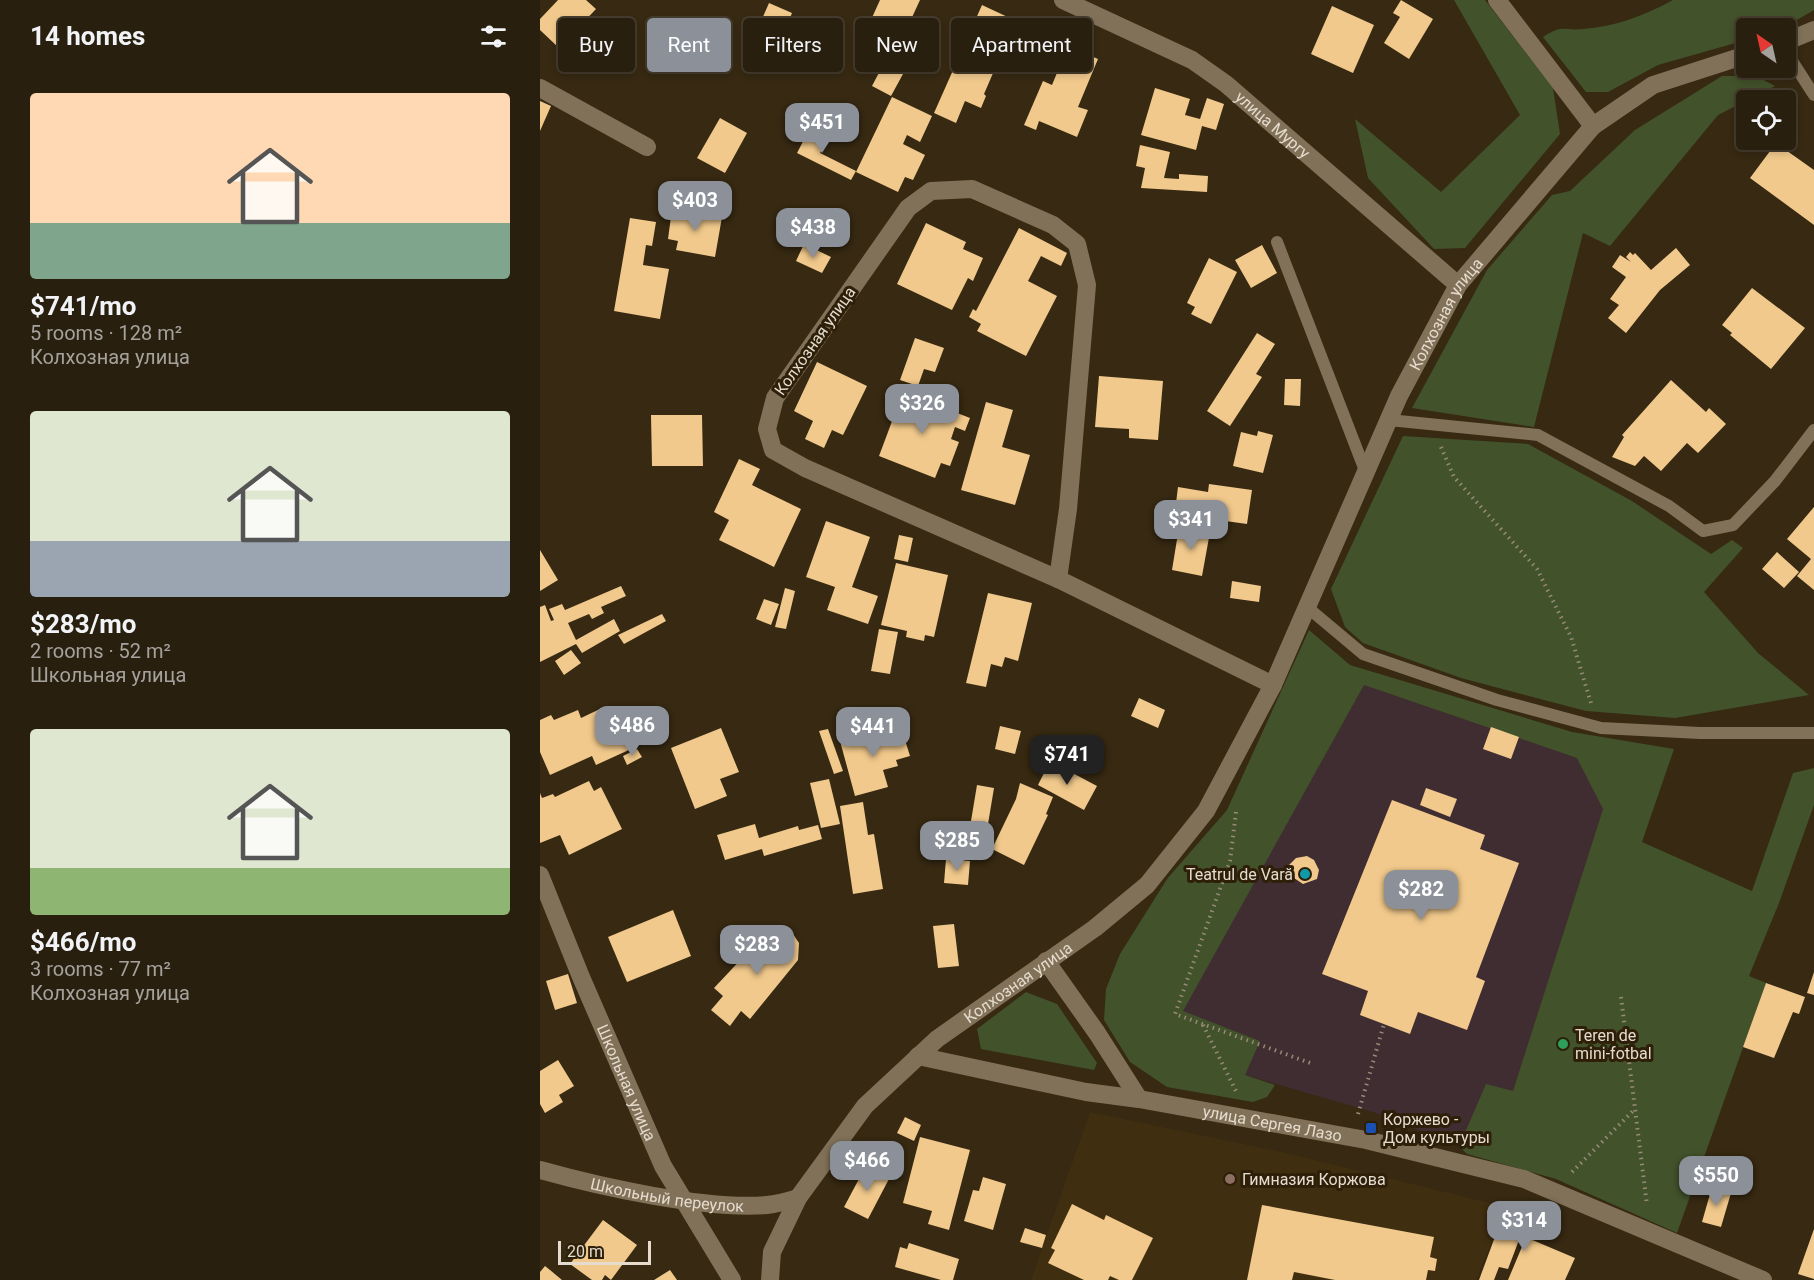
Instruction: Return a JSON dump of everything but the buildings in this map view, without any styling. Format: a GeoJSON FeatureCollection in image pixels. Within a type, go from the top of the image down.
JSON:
{"type":"FeatureCollection","features":[{"type":"Feature","properties":{"kind":"street","name":"улица Мургу"},"geometry":{"type":"LineString","coordinates":[[1063,0],[1192,60],[1226,84],[1458,285]]}},
{"type":"Feature","properties":{"kind":"street"},"geometry":{"type":"LineString","coordinates":[[1497,0],[1593,126]]}},
{"type":"Feature","properties":{"kind":"street"},"geometry":{"type":"LineString","coordinates":[[1796,37],[1814,30]]}},
{"type":"Feature","properties":{"kind":"street","name":"Колхозная улица"},"geometry":{"type":"LineString","coordinates":[[770,1280],[772,1252],[798,1198],[865,1106],[937,1039],[1095,928],[1147,885],[1206,811],[1273,685],[1389,420],[1458,285],[1593,126],[1653,86],[1736,58]]}},
{"type":"Feature","properties":{"kind":"street"},"geometry":{"type":"LineString","coordinates":[[540,88],[647,147]]}},
{"type":"Feature","properties":{"kind":"street","name":"Колхозная улица"},"geometry":{"type":"LineString","coordinates":[[1058,579],[1068,508],[1087,285],[1077,243],[1053,225],[972,189],[931,191],[908,208],[775,398],[767,429],[773,450],[805,468],[1058,579],[1273,685]]}},
{"type":"Feature","properties":{"kind":"street","name":"Школьная улица"},"geometry":{"type":"LineString","coordinates":[[540,875],[581,977],[663,1166],[732,1280]]}},
{"type":"Feature","properties":{"kind":"street"},"geometry":{"type":"LineString","coordinates":[[1046,962],[1097,1033],[1139,1099]]}},
{"type":"Feature","properties":{"kind":"street","name":"улица Сергея Лазо"},"geometry":{"type":"LineString","coordinates":[[918,1056],[1086,1092],[1139,1099],[1350,1137],[1524,1179],[1763,1280]]}},
{"type":"Feature","properties":{"kind":"street","name":"Школьный переулок"},"geometry":{"type":"LineString","coordinates":[[540,1170],[572,1179],[684,1200],[768,1205],[798,1198]]}},
{"type":"Feature","properties":{"kind":"lane"},"geometry":{"type":"LineString","coordinates":[[1796,67],[1814,95]]}},
{"type":"Feature","properties":{"kind":"lane"},"geometry":{"type":"LineString","coordinates":[[1277,242],[1366,472]]}},
{"type":"Feature","properties":{"kind":"lane"},"geometry":{"type":"LineString","coordinates":[[1389,420],[1538,435],[1669,506],[1703,531],[1733,525],[1775,481],[1814,430]]}},
{"type":"Feature","properties":{"kind":"lane"},"geometry":{"type":"LineString","coordinates":[[1306,607],[1362,654],[1497,700],[1598,727],[1700,733],[1814,733]]}},
{"type":"Feature","properties":{"kind":"path"},"geometry":{"type":"LineString","coordinates":[[1432,424],[1454,477],[1537,569],[1570,637],[1598,727]]}},
{"type":"Feature","properties":{"kind":"path"},"geometry":{"type":"LineString","coordinates":[[1237,805],[1230,861],[1175,1014],[1313,1064]]}},
{"type":"Feature","properties":{"kind":"path"},"geometry":{"type":"LineString","coordinates":[[1621,998],[1652,1235]]}},
{"type":"Feature","properties":{"kind":"path"},"geometry":{"type":"LineString","coordinates":[[1350,1137],[1384,1024]]}},
{"type":"Feature","properties":{"kind":"path"},"geometry":{"type":"LineString","coordinates":[[1203,1025],[1250,1118]]}},
{"type":"Feature","properties":{"kind":"path"},"geometry":{"type":"LineString","coordinates":[[1552,1192],[1635,1109]]}},
{"type":"Feature","properties":{"kind":"shaded area"},"geometry":{"type":"Polygon","coordinates":[[[1364,685],[1578,758],[1603,809],[1513,1092],[1486,1085],[1459,1146],[1373,1112],[1245,1075],[1182,1011],[1364,685]]]}},
{"type":"Feature","properties":{"kind":"shaded area","name":"Гимназия Коржова"},"geometry":{"type":"Polygon","coordinates":[[[1090,1112],[1282,1152],[1506,1207],[1476,1280],[1031,1280],[1090,1112]]]}},
{"type":"Feature","properties":{"kind":"green space"},"geometry":{"type":"Polygon","coordinates":[[[1454,0],[1485,0],[1553,88],[1560,134],[1465,248],[1434,249],[1368,178],[1355,119],[1441,192],[1520,115],[1454,0]]]}},
{"type":"Feature","properties":{"kind":"green space"},"geometry":{"type":"Polygon","coordinates":[[[1673,0],[1814,0],[1814,10],[1796,20],[1796,18],[1736,18],[1736,43],[1658,65],[1608,92],[1586,92],[1543,37],[1559,29],[1595,28],[1652,11],[1673,0]]]}},
{"type":"Feature","properties":{"kind":"green space"},"geometry":{"type":"Polygon","coordinates":[[[1722,76],[1760,78],[1775,86],[1767,90],[1736,90],[1736,106],[1718,115],[1610,246],[1583,233],[1534,427],[1412,408],[1487,270],[1552,195],[1570,191],[1635,130],[1722,76]]]}},
{"type":"Feature","properties":{"kind":"green space"},"geometry":{"type":"Polygon","coordinates":[[[1403,436],[1528,444],[1632,501],[1711,554],[1732,540],[1743,548],[1704,592],[1758,653],[1809,695],[1675,718],[1586,711],[1461,678],[1363,643],[1345,627],[1331,589],[1403,436]]]}},
{"type":"Feature","properties":{"kind":"green space"},"geometry":{"type":"Polygon","coordinates":[[[1309,630],[1350,665],[1572,732],[1674,749],[1642,842],[1752,891],[1793,773],[1814,768],[1814,805],[1779,903],[1749,976],[1766,983],[1677,1233],[1556,1179],[1467,1154],[1459,1146],[1486,1084],[1513,1091],[1603,809],[1577,758],[1364,685],[1183,1011],[1260,1041],[1245,1075],[1275,1085],[1267,1097],[1253,1102],[1167,1087],[1130,1062],[1104,1020],[1106,989],[1120,954],[1167,879],[1227,810],[1309,630]]]}},
{"type":"Feature","properties":{"kind":"green space"},"geometry":{"type":"Polygon","coordinates":[[[1026,992],[1057,1004],[1097,1063],[1094,1070],[981,1049],[977,1029],[1026,992]]]}},
{"type":"Feature","properties":{"kind":"place","name":"Teatrul de Vară"},"geometry":{"type":"Point","coordinates":[1305,874]}},
{"type":"Feature","properties":{"kind":"place","name":"Teren de mini-fotbal"},"geometry":{"type":"Point","coordinates":[1563,1044]}},
{"type":"Feature","properties":{"kind":"place","name":"Коржево - Дом культуры"},"geometry":{"type":"Point","coordinates":[1371,1128]}},
{"type":"Feature","properties":{"kind":"place","name":"Гимназия Коржова"},"geometry":{"type":"Point","coordinates":[1230,1179]}}]}
